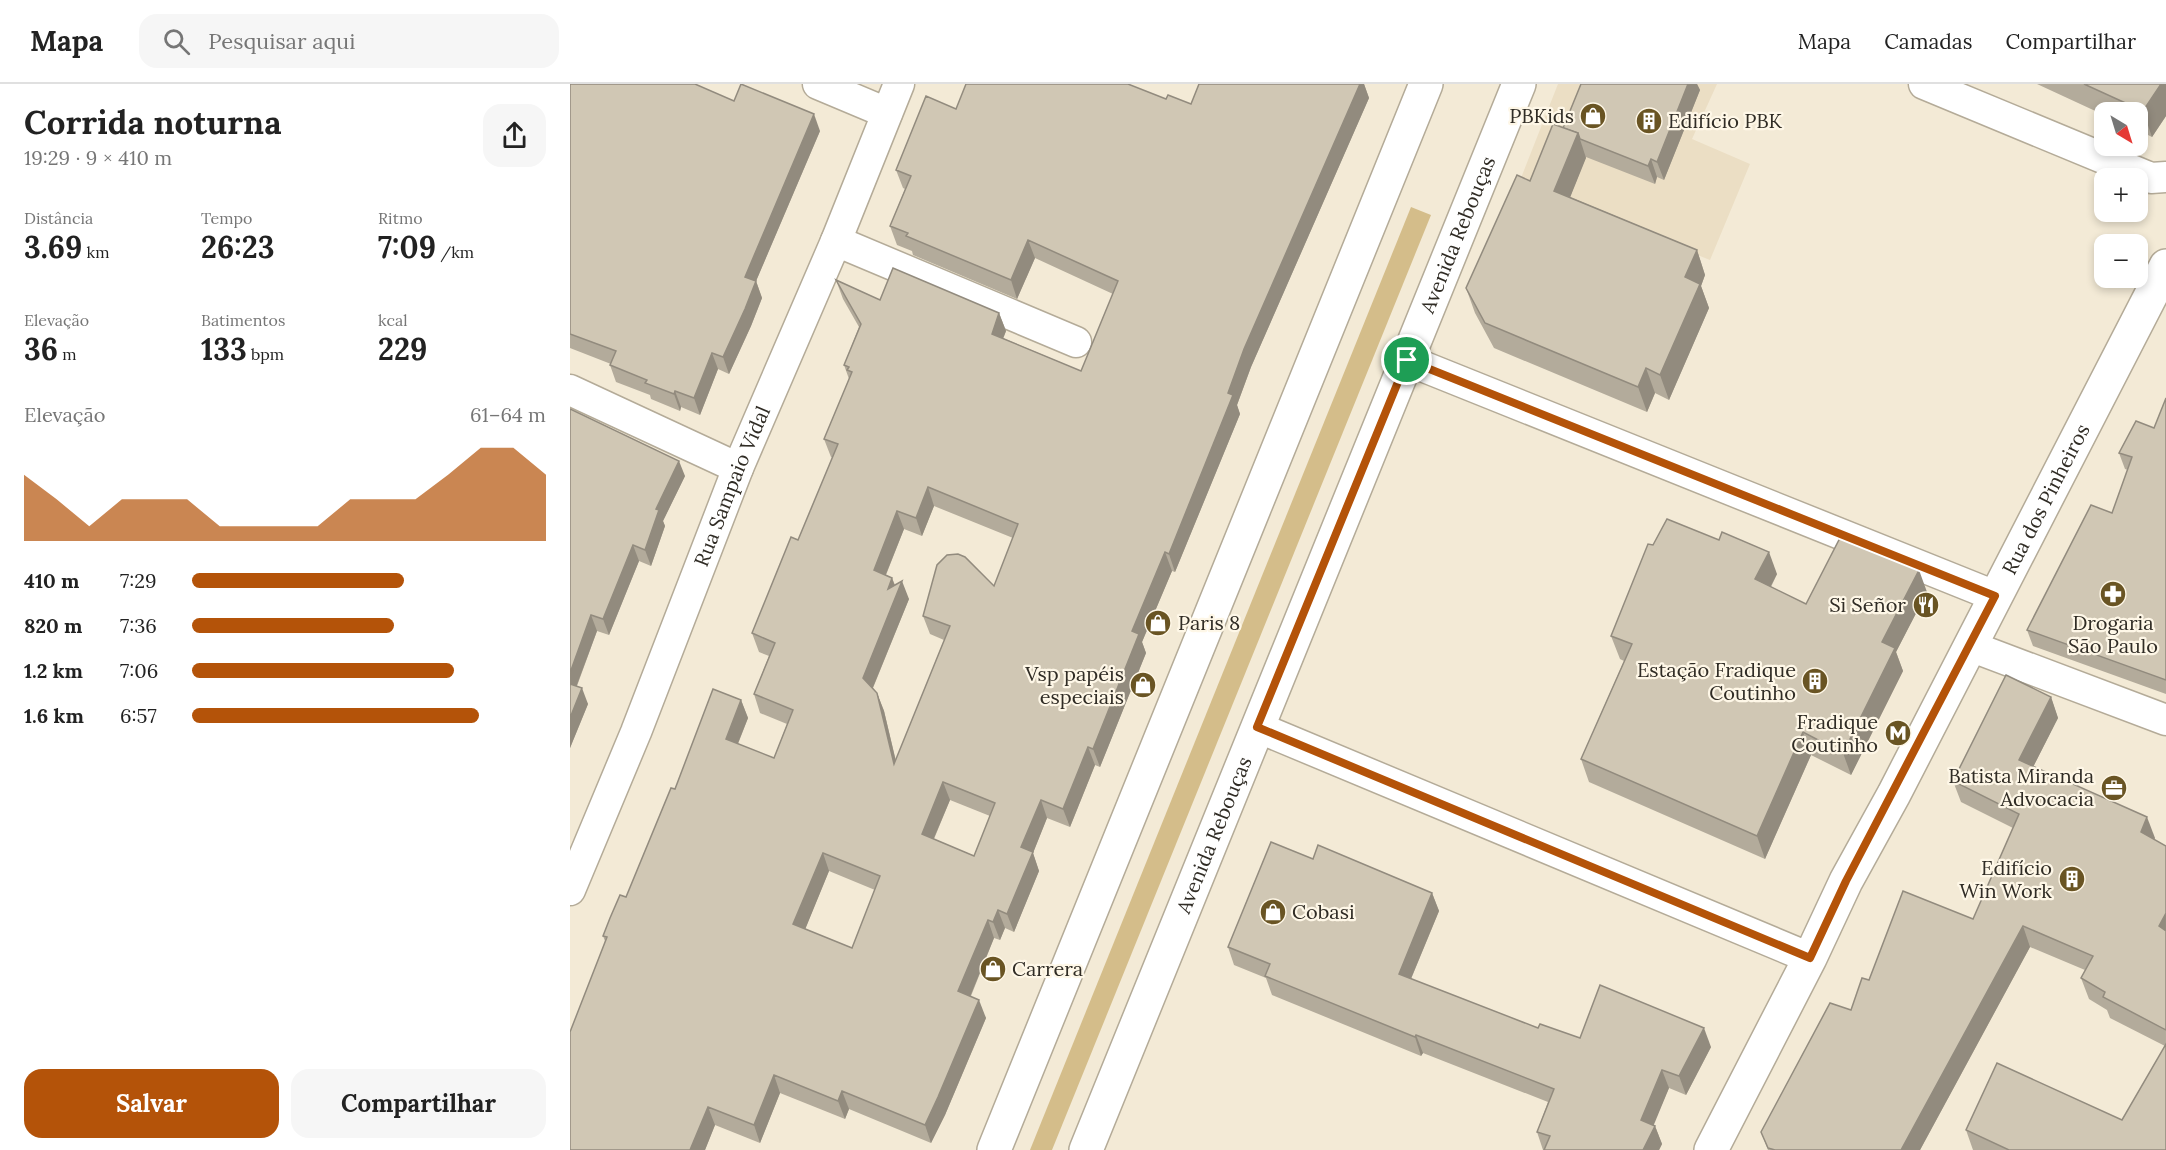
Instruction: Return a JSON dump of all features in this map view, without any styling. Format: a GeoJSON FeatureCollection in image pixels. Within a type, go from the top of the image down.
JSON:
{"type":"FeatureCollection","features":[{"type":"Feature","properties":{"kind":"main road"},"geometry":{"type":"LineString","coordinates":[[994,1150],[1426,84]]}},
{"type":"Feature","properties":{"kind":"main road","name":"Avenida Rebouças"},"geometry":{"type":"LineString","coordinates":[[1086,1150],[1519,84]]}},
{"type":"Feature","properties":{"kind":"main road","name":"Rua dos Pinheiros"},"geometry":{"type":"LineString","coordinates":[[1711,1150],[1810,958],[1846,881],[2166,266]]}},
{"type":"Feature","properties":{"kind":"street"},"geometry":{"type":"LineString","coordinates":[[818,84],[887,113]]}},
{"type":"Feature","properties":{"kind":"street","name":"Rua Sampaio Vidal"},"geometry":{"type":"LineString","coordinates":[[570,890],[576,860],[636,732],[738,468],[836,241],[899,84]]}},
{"type":"Feature","properties":{"kind":"street"},"geometry":{"type":"LineString","coordinates":[[1924,84],[2151,178],[2166,177]]}},
{"type":"Feature","properties":{"kind":"street"},"geometry":{"type":"LineString","coordinates":[[836,241],[1076,342]]}},
{"type":"Feature","properties":{"kind":"street"},"geometry":{"type":"LineString","coordinates":[[1407,360],[1995,596]]}},
{"type":"Feature","properties":{"kind":"street"},"geometry":{"type":"LineString","coordinates":[[570,390],[738,468]]}},
{"type":"Feature","properties":{"kind":"street"},"geometry":{"type":"LineString","coordinates":[[1970,646],[2166,720]]}},
{"type":"Feature","properties":{"kind":"street"},"geometry":{"type":"LineString","coordinates":[[1257,727],[1810,958]]}},
{"type":"Feature","properties":{"kind":"shaded area"},"geometry":{"type":"Polygon","coordinates":[[[1558,84],[1717,84],[1692,139],[1750,164],[1710,260],[1519,183],[1558,84]]]}},
{"type":"Feature","properties":{"kind":"shaded area"},"geometry":{"type":"Polygon","coordinates":[[[1411,207],[1431,215],[1052,1150],[1030,1150],[1411,207]]]}},
{"type":"Feature","properties":{"kind":"building"},"geometry":{"type":"Polygon","coordinates":[[[570,84],[695,84],[734,101],[741,84],[814,114],[745,277],[756,281],[745,309],[723,357],[712,353],[694,398],[675,391],[674,394],[645,383],[647,380],[610,365],[616,351],[570,334],[570,84]]]}},
{"type":"Feature","properties":{"kind":"building"},"geometry":{"type":"Polygon","coordinates":[[[966,84],[1128,84],[1166,99],[1168,95],[1191,104],[1199,84],[1360,84],[1244,349],[1228,393],[1233,395],[1169,554],[1165,552],[1132,631],[1139,634],[1093,749],[1088,747],[1063,809],[1041,800],[1021,847],[1033,852],[1007,914],[998,910],[993,922],[988,920],[958,991],[979,1000],[925,1125],[842,1091],[838,1101],[774,1075],[754,1125],[708,1107],[690,1150],[570,1150],[570,1032],[607,937],[603,936],[610,918],[620,895],[626,897],[671,788],[675,789],[713,689],[741,700],[726,739],[774,758],[793,710],[754,694],[775,643],[752,633],[791,537],[798,540],[838,444],[824,439],[852,372],[844,365],[861,324],[836,280],[880,300],[893,268],[999,313],[992,334],[1081,371],[1118,281],[1028,240],[1011,280],[906,236],[908,233],[890,226],[911,176],[896,170],[926,96],[956,109],[966,84]],[[928,487],[916,518],[897,511],[874,570],[892,578],[888,589],[902,581],[863,678],[877,693],[894,764],[950,626],[923,616],[937,565],[947,555],[958,554],[965,557],[994,586],[1018,524],[928,487]],[[943,782],[922,834],[974,856],[995,803],[943,782]],[[823,853],[793,924],[852,948],[880,876],[823,853]]]}},
{"type":"Feature","properties":{"kind":"building","name":"Edifício PBK"},"geometry":{"type":"Polygon","coordinates":[[[1581,84],[1688,84],[1657,162],[1651,159],[1648,166],[1580,139],[1578,133],[1563,128],[1581,84]]]}},
{"type":"Feature","properties":{"kind":"building"},"geometry":{"type":"Polygon","coordinates":[[[2084,84],[2161,84],[2148,104],[2123,102],[2084,84]]]}},
{"type":"Feature","properties":{"kind":"building"},"geometry":{"type":"Polygon","coordinates":[[[1553,124],[1578,133],[1554,191],[1697,250],[1685,277],[1700,284],[1660,375],[1646,368],[1638,387],[1485,323],[1466,288],[1517,175],[1530,181],[1553,124]]]}},
{"type":"Feature","properties":{"kind":"building"},"geometry":{"type":"Polygon","coordinates":[[[2166,398],[2166,680],[2027,630],[2091,505],[2112,513],[2132,457],[2119,453],[2136,421],[2154,428],[2166,398]]]}},
{"type":"Feature","properties":{"kind":"building"},"geometry":{"type":"Polygon","coordinates":[[[570,409],[679,461],[656,509],[659,510],[645,550],[633,545],[603,619],[591,615],[570,673],[570,409]]]}},
{"type":"Feature","properties":{"kind":"building"},"geometry":{"type":"Polygon","coordinates":[[[1667,519],[1719,540],[1722,532],[1769,552],[1755,579],[1806,604],[1842,534],[1919,570],[1882,642],[1895,648],[1843,753],[1803,732],[1757,836],[1581,759],[1632,644],[1611,636],[1648,544],[1653,545],[1667,519]]]}},
{"type":"Feature","properties":{"kind":"building"},"geometry":{"type":"Polygon","coordinates":[[[2006,675],[2051,697],[2019,760],[2147,817],[2141,832],[2166,846],[2166,913],[2159,926],[2166,931],[2166,1030],[2103,997],[2105,992],[2081,978],[2093,956],[2023,926],[1901,1150],[1775,1150],[1768,1148],[1761,1132],[1830,1003],[1851,1010],[1862,978],[1869,980],[1903,891],[1973,919],[2019,814],[1953,781],[2006,675]]]}},
{"type":"Feature","properties":{"kind":"building"},"geometry":{"type":"Polygon","coordinates":[[[570,684],[582,688],[570,718],[570,684]]]}},
{"type":"Feature","properties":{"kind":"building"},"geometry":{"type":"Polygon","coordinates":[[[1271,842],[1313,859],[1318,845],[1432,893],[1399,974],[1538,1028],[1540,1024],[1580,1038],[1600,985],[1704,1028],[1679,1076],[1662,1070],[1641,1120],[1655,1126],[1643,1150],[1544,1150],[1550,1136],[1537,1132],[1554,1089],[1416,1035],[1415,1037],[1265,976],[1270,964],[1228,947],[1271,842]]]}},
{"type":"Feature","properties":{"kind":"building"},"geometry":{"type":"Polygon","coordinates":[[[2166,1044],[2166,1150],[2009,1150],[1966,1130],[1997,1063],[2122,1120],[2166,1044]]]}},
{"type":"Feature","properties":{"kind":"place","name":"PBKids"},"geometry":{"type":"Point","coordinates":[1593,116]}},
{"type":"Feature","properties":{"kind":"place","name":"Edifício PBK"},"geometry":{"type":"Point","coordinates":[1649,121]}},
{"type":"Feature","properties":{"kind":"place","name":"Drogaria São Paulo"},"geometry":{"type":"Point","coordinates":[2113,594]}},
{"type":"Feature","properties":{"kind":"place","name":"Si Señor"},"geometry":{"type":"Point","coordinates":[1926,605]}},
{"type":"Feature","properties":{"kind":"place","name":"Paris 8"},"geometry":{"type":"Point","coordinates":[1158,623]}},
{"type":"Feature","properties":{"kind":"place","name":"Estação Fradique Coutinho"},"geometry":{"type":"Point","coordinates":[1815,681]}},
{"type":"Feature","properties":{"kind":"place","name":"Vsp papéis especiais"},"geometry":{"type":"Point","coordinates":[1143,685]}},
{"type":"Feature","properties":{"kind":"place","name":"Fradique Coutinho"},"geometry":{"type":"Point","coordinates":[1898,733]}},
{"type":"Feature","properties":{"kind":"place","name":"Batista Miranda Advocacia"},"geometry":{"type":"Point","coordinates":[2114,788]}},
{"type":"Feature","properties":{"kind":"place","name":"Edifício Win Work"},"geometry":{"type":"Point","coordinates":[2072,879]}},
{"type":"Feature","properties":{"kind":"place","name":"Cobasi"},"geometry":{"type":"Point","coordinates":[1273,912]}},
{"type":"Feature","properties":{"kind":"place","name":"Carrera"},"geometry":{"type":"Point","coordinates":[993,969]}},
{"type":"Feature","properties":{"kind":"route"},"geometry":{"type":"LineString","coordinates":[[1407,360],[1995,596],[1894,794],[1846,881],[1810,958],[1257,727],[1407,360]]}}]}
